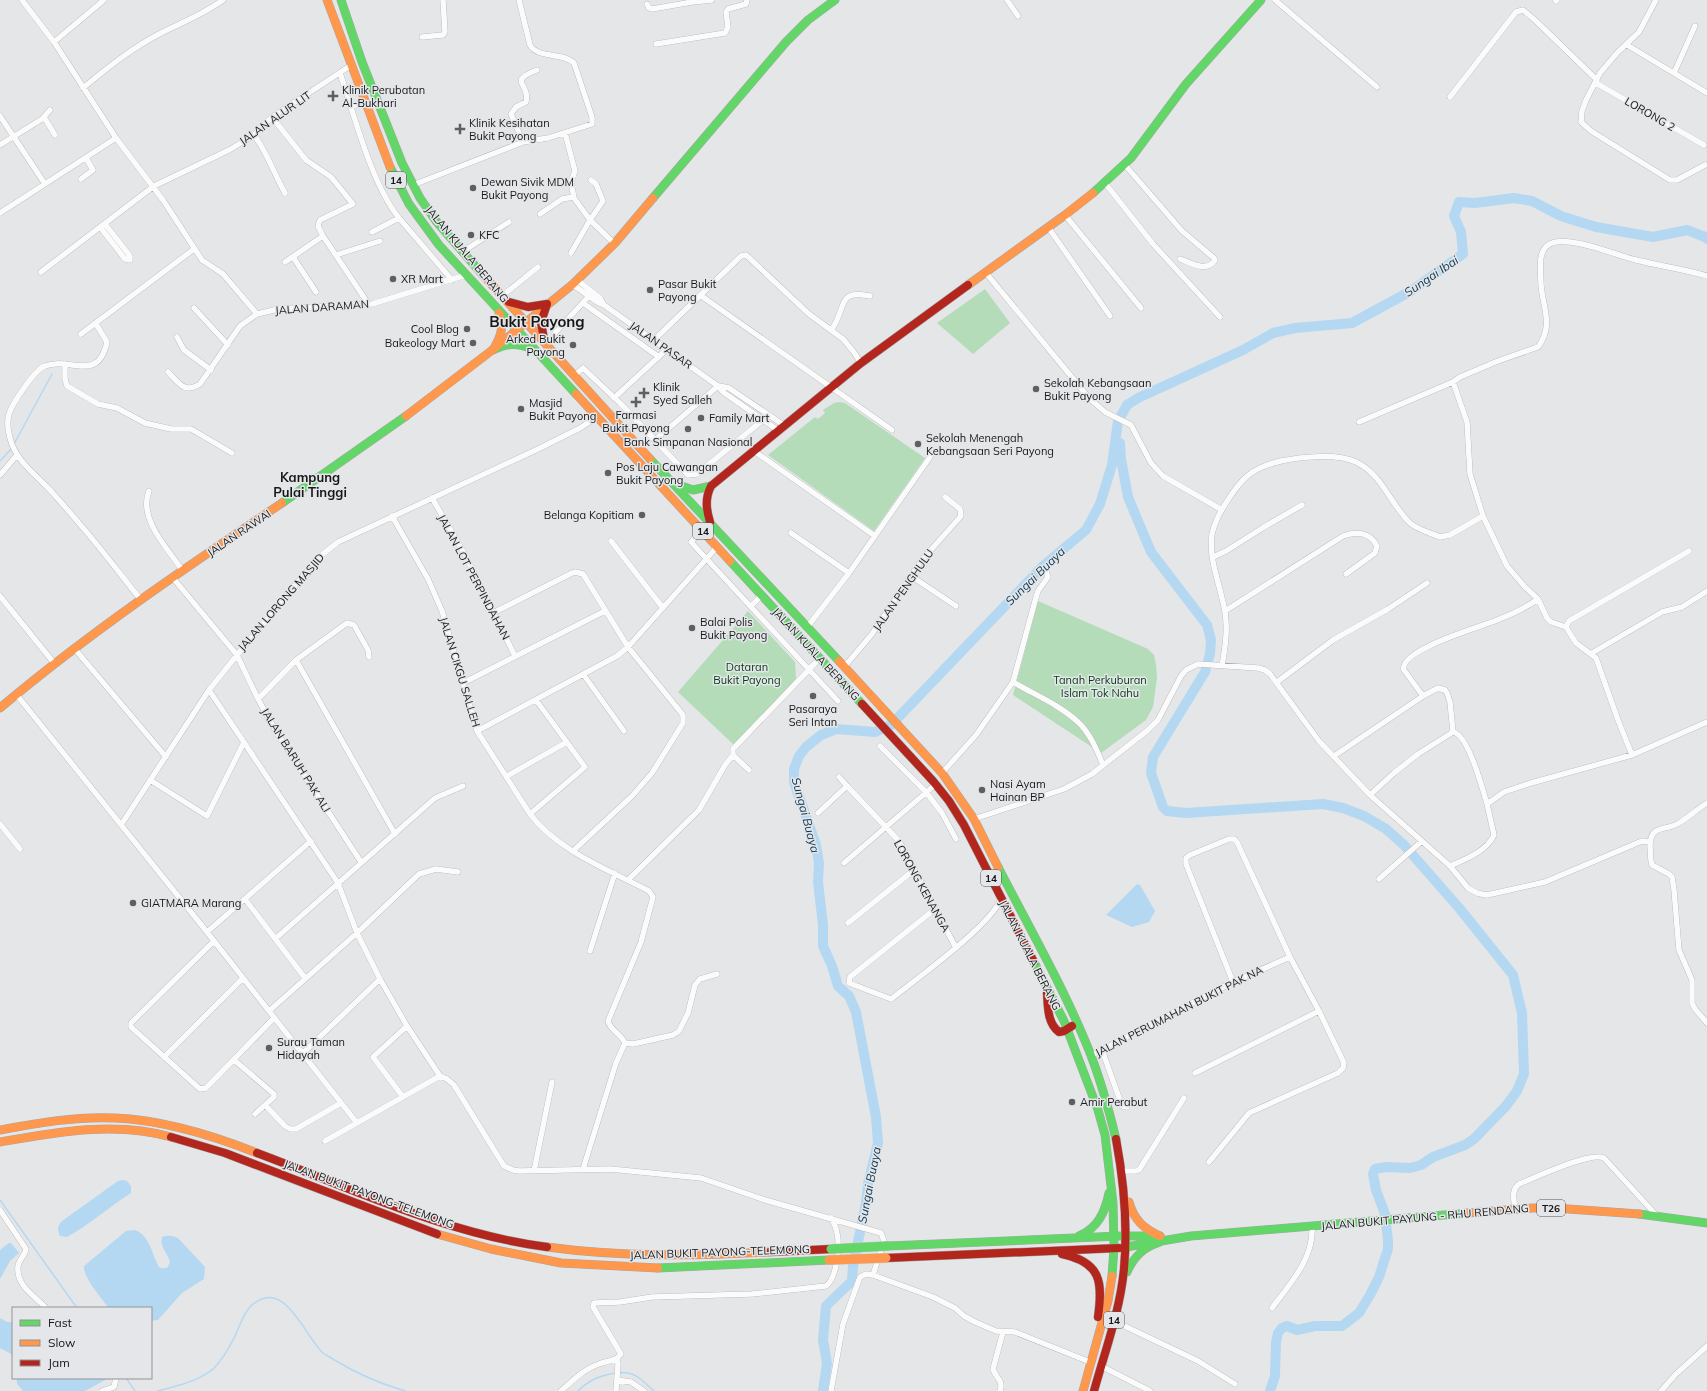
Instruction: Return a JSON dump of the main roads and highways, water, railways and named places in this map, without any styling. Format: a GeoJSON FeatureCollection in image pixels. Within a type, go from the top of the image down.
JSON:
{"type":"FeatureCollection","features":[{"type":"Feature","properties":{"kind":"main road","name":"JALAN KUALA BERANG"},"geometry":{"type":"LineString","coordinates":[[327,0],[350,66],[390,168],[409,204],[436,240],[497,309],[936,784],[949,800],[964,825],[1067,1030],[1098,1110],[1105,1135],[1110,1172],[1114,1236],[1113,1269],[1108,1301],[1082,1391]]}},
{"type":"Feature","properties":{"kind":"main road","name":"JALAN KUALA BERANG"},"geometry":{"type":"LineString","coordinates":[[341,0],[365,69],[402,163],[413,185],[436,221],[462,252],[670,482],[808,626],[904,730],[942,773],[974,819],[1074,1016],[1096,1072],[1116,1136],[1122,1171],[1125,1202],[1126,1247],[1121,1291],[1094,1391]]}},
{"type":"Feature","properties":{"kind":"main road","name":"JALAN RAWAI"},"geometry":{"type":"LineString","coordinates":[[0,708],[54,663],[141,600],[349,458],[493,350],[574,282],[601,259],[615,244],[691,151],[745,91],[788,39],[805,22],[835,0]]}},
{"type":"Feature","properties":{"kind":"main road"},"geometry":{"type":"LineString","coordinates":[[670,482],[686,489],[693,490],[703,490],[711,486],[861,363],[1065,215],[1105,183],[1125,165],[1186,84],[1234,28],[1261,0]]}},
{"type":"Feature","properties":{"kind":"main road"},"geometry":{"type":"LineString","coordinates":[[504,298],[526,308],[539,307],[547,304]]}},
{"type":"Feature","properties":{"kind":"main road"},"geometry":{"type":"LineString","coordinates":[[545,342],[541,326],[542,314],[547,304]]}},
{"type":"Feature","properties":{"kind":"main road"},"geometry":{"type":"LineString","coordinates":[[493,350],[502,330],[501,316],[497,309]]}},
{"type":"Feature","properties":{"kind":"main road"},"geometry":{"type":"LineString","coordinates":[[493,350],[502,345],[514,343],[536,351]]}},
{"type":"Feature","properties":{"kind":"main road"},"geometry":{"type":"LineString","coordinates":[[711,486],[708,491],[706,501],[707,514],[712,525]]}},
{"type":"Feature","properties":{"kind":"main road"},"geometry":{"type":"LineString","coordinates":[[1047,988],[1051,1026],[1055,1030],[1062,1032],[1067,1030],[1072,1026],[1074,1016]]}},
{"type":"Feature","properties":{"kind":"main road","name":"JALAN BUKIT PAYONG-TELEMONG"},"geometry":{"type":"LineString","coordinates":[[0,1130],[37,1123],[78,1119],[129,1119],[193,1130],[229,1142],[429,1218],[494,1238],[562,1251],[662,1256],[1114,1236],[1160,1239]]}},
{"type":"Feature","properties":{"kind":"main road","name":"JALAN BUKIT PAYONG-TELEMONG"},"geometry":{"type":"LineString","coordinates":[[0,1142],[79,1130],[128,1130],[163,1135],[225,1153],[425,1230],[491,1249],[561,1263],[662,1268],[1114,1248],[1126,1247],[1160,1239]]}},
{"type":"Feature","properties":{"kind":"main road"},"geometry":{"type":"LineString","coordinates":[[1121,1291],[1130,1263],[1135,1256],[1149,1245],[1160,1239],[1142,1228],[1136,1220],[1131,1211],[1122,1171]]}},
{"type":"Feature","properties":{"kind":"main road"},"geometry":{"type":"LineString","coordinates":[[1072,1238],[1089,1232],[1101,1218],[1107,1204],[1110,1172]]}},
{"type":"Feature","properties":{"kind":"main road","name":"JALAN BUKIT PAYUNG - RHU RENDANG"},"geometry":{"type":"LineString","coordinates":[[1160,1239],[1515,1209],[1574,1208],[1657,1216],[1707,1223]]}},
{"type":"Feature","properties":{"kind":"main road"},"geometry":{"type":"LineString","coordinates":[[1007,1252],[1072,1255],[1088,1265],[1095,1274],[1101,1290],[1094,1349]]}},
{"type":"Feature","properties":{"kind":"water"},"geometry":{"type":"Polygon","coordinates":[[[1137,884],[1140,885],[1155,911],[1149,922],[1132,927],[1106,915],[1137,884]]]}},
{"type":"Feature","properties":{"kind":"water"},"geometry":{"type":"Polygon","coordinates":[[[118,1181],[127,1181],[131,1186],[131,1193],[67,1237],[60,1236],[58,1228],[62,1221],[118,1181]]]}},
{"type":"Feature","properties":{"kind":"water"},"geometry":{"type":"Polygon","coordinates":[[[135,1230],[145,1237],[160,1268],[167,1268],[170,1262],[161,1241],[162,1237],[169,1236],[179,1239],[205,1267],[204,1279],[182,1293],[158,1320],[152,1321],[152,1307],[108,1307],[93,1287],[84,1271],[84,1266],[126,1231],[135,1230]]]}},
{"type":"Feature","properties":{"kind":"water"},"geometry":{"type":"Polygon","coordinates":[[[11,1243],[19,1253],[10,1261],[0,1279],[0,1250],[11,1243]]]}},
{"type":"Feature","properties":{"kind":"water"},"geometry":{"type":"Polygon","coordinates":[[[0,1318],[7,1322],[12,1322],[12,1354],[0,1348],[0,1318]]]}},
{"type":"Feature","properties":{"kind":"water"},"geometry":{"type":"Polygon","coordinates":[[[17,1379],[107,1379],[85,1391],[23,1391],[17,1384],[17,1379]]]}},
{"type":"Feature","properties":{"kind":"waterway","name":"Sungai Buaya"},"geometry":{"type":"LineString","coordinates":[[823,1391],[827,1363],[823,1340],[826,1306],[852,1281],[853,1266],[866,1203],[868,1184],[878,1143],[876,1117],[856,1012],[849,996],[838,986],[832,966],[823,946],[823,925],[818,882],[819,863],[816,845],[794,782],[794,769],[799,756],[806,747],[821,735],[836,729],[875,732],[891,725],[1043,566],[1086,530],[1100,504],[1112,465],[1118,421],[1127,405],[1138,398],[1243,350],[1273,333],[1295,328],[1352,323],[1411,291],[1463,254],[1461,232],[1454,216],[1459,202],[1475,203],[1514,198],[1532,201],[1561,216],[1596,227],[1653,237],[1687,230],[1707,239]]}},
{"type":"Feature","properties":{"kind":"waterway"},"geometry":{"type":"LineString","coordinates":[[14,444],[52,374]]}},
{"type":"Feature","properties":{"kind":"waterway"},"geometry":{"type":"LineString","coordinates":[[1120,443],[1121,459],[1128,497],[1151,552],[1207,625],[1211,640],[1210,654],[1205,672],[1153,757],[1151,773],[1163,807],[1167,811],[1186,813],[1323,804],[1343,808],[1364,816],[1386,829],[1404,845],[1460,909],[1513,975],[1522,1013],[1524,1074],[1517,1091],[1506,1106],[1474,1139],[1465,1145],[1433,1157],[1421,1165],[1410,1168],[1386,1167],[1375,1169],[1373,1174],[1376,1190],[1385,1214],[1388,1241],[1388,1249],[1379,1277],[1359,1313],[1342,1326],[1315,1326],[1297,1330],[1287,1326],[1282,1328],[1278,1333],[1276,1342],[1275,1376],[1270,1391]]}},
{"type":"Feature","properties":{"kind":"waterway"},"geometry":{"type":"LineString","coordinates":[[0,461],[12,448]]}},
{"type":"Feature","properties":{"kind":"waterway"},"geometry":{"type":"LineString","coordinates":[[0,1200],[76,1307]]}},
{"type":"Feature","properties":{"kind":"waterway"},"geometry":{"type":"LineString","coordinates":[[158,1391],[195,1380],[214,1368],[228,1350],[248,1309],[263,1298],[274,1298],[284,1303],[293,1312],[323,1353],[344,1366],[378,1382],[405,1391]]}},
{"type":"Feature","properties":{"kind":"waterway"},"geometry":{"type":"LineString","coordinates":[[578,1391],[595,1379],[615,1373]]}},
{"type":"Feature","properties":{"kind":"waterway"},"geometry":{"type":"LineString","coordinates":[[619,1373],[630,1373],[634,1375],[654,1391]]}},
{"type":"Feature","properties":{"kind":"waterway"},"geometry":{"type":"LineString","coordinates":[[127,1379],[135,1391]]}},
{"type":"Feature","properties":{"kind":"place","name":"Klinik Perubatan Al-Bukhari"},"geometry":{"type":"Point","coordinates":[333,96]}},
{"type":"Feature","properties":{"kind":"place","name":"Klinik Kesihatan Bukit Payong"},"geometry":{"type":"Point","coordinates":[460,129]}},
{"type":"Feature","properties":{"kind":"place","name":"Dewan Sivik MDM Bukit Payong"},"geometry":{"type":"Point","coordinates":[473,188]}},
{"type":"Feature","properties":{"kind":"place","name":"KFC"},"geometry":{"type":"Point","coordinates":[471,235]}},
{"type":"Feature","properties":{"kind":"place","name":"XR Mart"},"geometry":{"type":"Point","coordinates":[393,279]}},
{"type":"Feature","properties":{"kind":"place","name":"Pasar Bukit Payong"},"geometry":{"type":"Point","coordinates":[650,290]}},
{"type":"Feature","properties":{"kind":"place","name":"Cool Blog"},"geometry":{"type":"Point","coordinates":[467,329]}},
{"type":"Feature","properties":{"kind":"place","name":"Bakeology Mart"},"geometry":{"type":"Point","coordinates":[473,343]}},
{"type":"Feature","properties":{"kind":"place","name":"Arked Bukit Payong"},"geometry":{"type":"Point","coordinates":[573,345]}},
{"type":"Feature","properties":{"kind":"place","name":"Sekolah Kebangsaan Bukit Payong"},"geometry":{"type":"Point","coordinates":[1036,389]}},
{"type":"Feature","properties":{"kind":"place","name":"Klinik Syed Salleh"},"geometry":{"type":"Point","coordinates":[644,393]}},
{"type":"Feature","properties":{"kind":"place","name":"Farmasi Bukit Payong"},"geometry":{"type":"Point","coordinates":[636,402]}},
{"type":"Feature","properties":{"kind":"place","name":"Masjid Bukit Payong"},"geometry":{"type":"Point","coordinates":[521,409]}},
{"type":"Feature","properties":{"kind":"place","name":"Family Mart"},"geometry":{"type":"Point","coordinates":[701,418]}},
{"type":"Feature","properties":{"kind":"place","name":"Bank Simpanan Nasional"},"geometry":{"type":"Point","coordinates":[688,429]}},
{"type":"Feature","properties":{"kind":"place","name":"Sekolah Menengah Kebangsaan Seri Payong"},"geometry":{"type":"Point","coordinates":[918,444]}},
{"type":"Feature","properties":{"kind":"place","name":"Pos Laju Cawangan Bukit Payong"},"geometry":{"type":"Point","coordinates":[608,473]}},
{"type":"Feature","properties":{"kind":"place","name":"Belanga Kopitiam"},"geometry":{"type":"Point","coordinates":[642,515]}},
{"type":"Feature","properties":{"kind":"place","name":"Balai Polis Bukit Payong"},"geometry":{"type":"Point","coordinates":[692,628]}},
{"type":"Feature","properties":{"kind":"place","name":"Pasaraya Seri Intan"},"geometry":{"type":"Point","coordinates":[813,696]}},
{"type":"Feature","properties":{"kind":"place","name":"Nasi Ayam Hainan BP"},"geometry":{"type":"Point","coordinates":[982,790]}},
{"type":"Feature","properties":{"kind":"place","name":"GIATMARA Marang"},"geometry":{"type":"Point","coordinates":[133,903]}},
{"type":"Feature","properties":{"kind":"place","name":"Surau Taman Hidayah"},"geometry":{"type":"Point","coordinates":[269,1048]}},
{"type":"Feature","properties":{"kind":"place","name":"Amir Perabut"},"geometry":{"type":"Point","coordinates":[1072,1102]}},
{"type":"Feature","properties":{"kind":"district","name":"Bukit Payong"},"geometry":{"type":"Point","coordinates":[537,321]}},
{"type":"Feature","properties":{"kind":"district","name":"Kampung Pulai Tinggi"},"geometry":{"type":"Point","coordinates":[310,484]}},
{"type":"Feature","properties":{"kind":"water label","name":"Sungai Ibai"},"geometry":{"type":"Point","coordinates":[1431,276]}},
{"type":"Feature","properties":{"kind":"park label","name":"Dataran Bukit Payong"},"geometry":{"type":"Point","coordinates":[747,673]}},
{"type":"Feature","properties":{"kind":"park label","name":"Tanah Perkuburan Islam Tok Nahu"},"geometry":{"type":"Point","coordinates":[1100,686]}}]}
